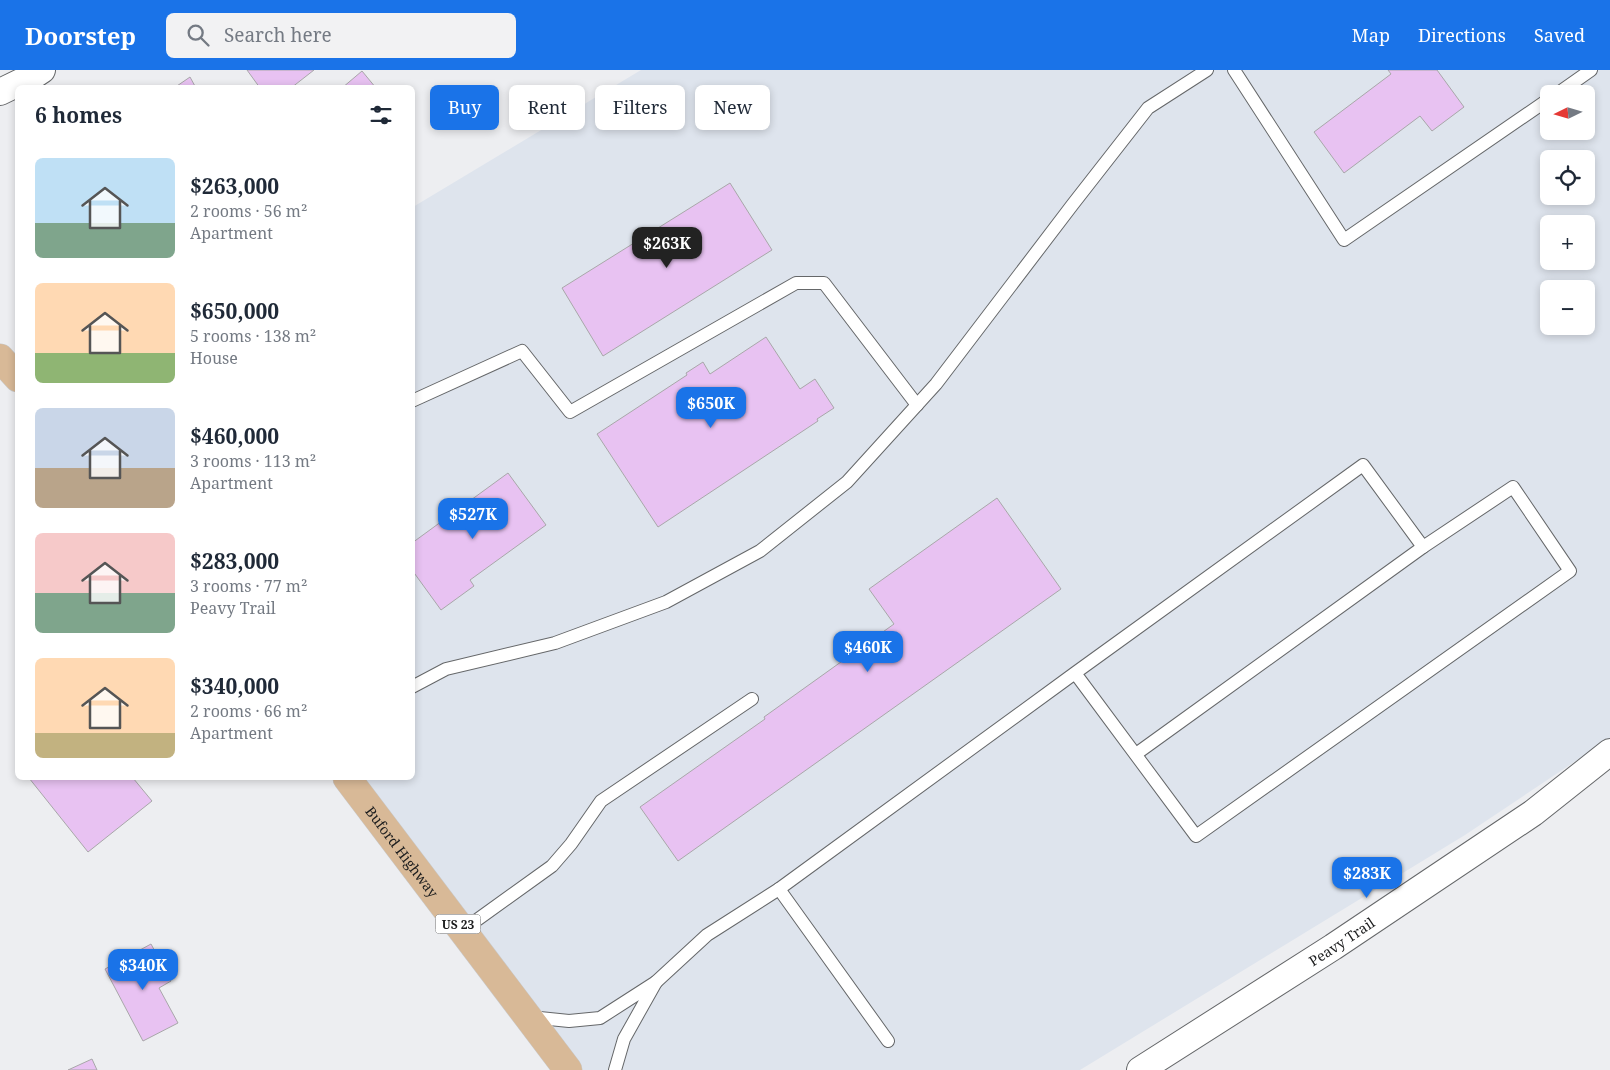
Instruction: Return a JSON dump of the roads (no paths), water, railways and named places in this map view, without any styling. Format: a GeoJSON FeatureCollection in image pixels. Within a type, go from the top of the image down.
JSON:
{"type":"FeatureCollection","features":[{"type":"Feature","properties":{"kind":"main road"},"geometry":{"type":"LineString","coordinates":[[0,358],[15,375]]}},
{"type":"Feature","properties":{"kind":"main road","name":"Buford Highway"},"geometry":{"type":"LineString","coordinates":[[349,780],[568,1070]]}},
{"type":"Feature","properties":{"kind":"street"},"geometry":{"type":"LineString","coordinates":[[0,92],[42,70]]}},
{"type":"Feature","properties":{"kind":"street","name":"Peavy Trail"},"geometry":{"type":"LineString","coordinates":[[1140,1070],[1333,947],[1532,813],[1610,752]]}},
{"type":"Feature","properties":{"kind":"lane"},"geometry":{"type":"LineString","coordinates":[[415,685],[446,669],[555,643],[666,602],[760,551],[847,482],[936,384],[1148,108],[1208,70]]}},
{"type":"Feature","properties":{"kind":"lane"},"geometry":{"type":"LineString","coordinates":[[1234,70],[1344,240],[1540,105]]}},
{"type":"Feature","properties":{"kind":"lane"},"geometry":{"type":"LineString","coordinates":[[1570,85],[1591,70]]}},
{"type":"Feature","properties":{"kind":"lane"},"geometry":{"type":"LineString","coordinates":[[415,400],[522,351],[570,412],[796,283],[824,283],[917,405]]}},
{"type":"Feature","properties":{"kind":"lane"},"geometry":{"type":"LineString","coordinates":[[528,1017],[569,1021],[600,1018],[656,982],[707,935],[779,890],[1075,672],[1363,465],[1423,547]]}},
{"type":"Feature","properties":{"kind":"lane"},"geometry":{"type":"LineString","coordinates":[[1075,672],[1196,836],[1570,571],[1513,487],[1423,547],[1136,754]]}},
{"type":"Feature","properties":{"kind":"lane"},"geometry":{"type":"LineString","coordinates":[[463,930],[552,866],[571,844],[601,801],[752,699]]}},
{"type":"Feature","properties":{"kind":"lane"},"geometry":{"type":"LineString","coordinates":[[779,890],[888,1041]]}},
{"type":"Feature","properties":{"kind":"lane"},"geometry":{"type":"LineString","coordinates":[[615,1070],[624,1039],[656,982]]}}]}
